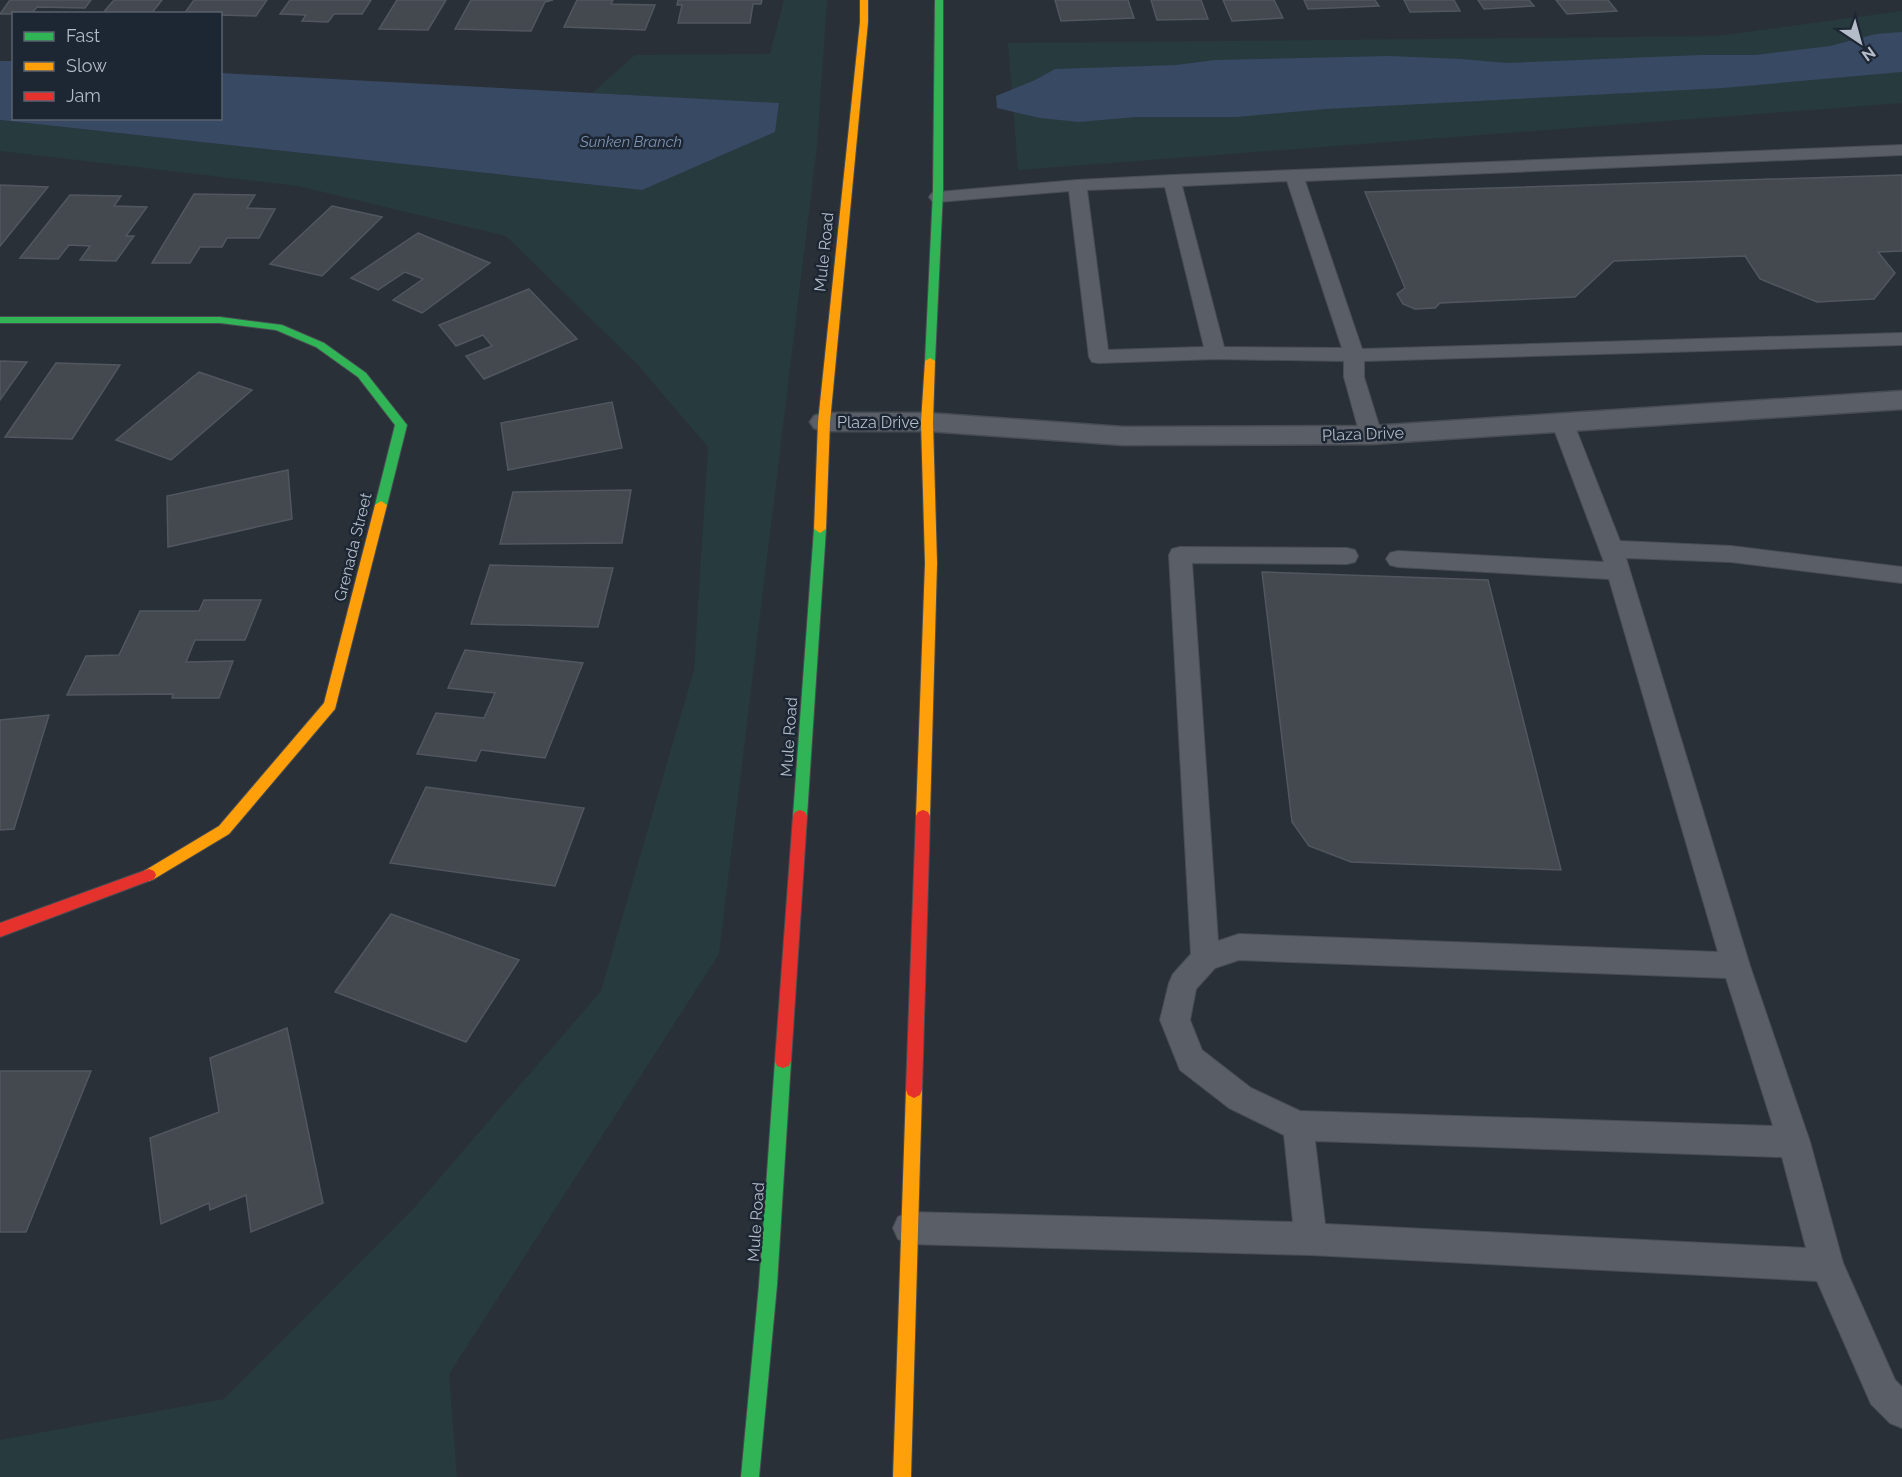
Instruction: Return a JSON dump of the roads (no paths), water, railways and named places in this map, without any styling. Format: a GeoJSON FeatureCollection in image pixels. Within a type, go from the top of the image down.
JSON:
{"type":"FeatureCollection","features":[{"type":"Feature","properties":{"kind":"main road","name":"Mule Road"},"geometry":{"type":"LineString","coordinates":[[750,1477],[768,1285],[819,545],[824,422],[864,22],[864,0]]}},
{"type":"Feature","properties":{"kind":"main road"},"geometry":{"type":"LineString","coordinates":[[902,1477],[931,563],[927,422],[938,197],[939,0]]}},
{"type":"Feature","properties":{"kind":"main road","name":"Grenada Street"},"geometry":{"type":"LineString","coordinates":[[0,320],[220,320],[278,327],[320,345],[362,375],[401,425],[330,705],[224,830],[150,875],[0,930]]}},
{"type":"Feature","properties":{"kind":"street","name":"Plaza Drive"},"geometry":{"type":"LineString","coordinates":[[824,422],[927,422],[1123,436],[1371,435],[1902,400]]}},
{"type":"Feature","properties":{"kind":"lane"},"geometry":{"type":"LineString","coordinates":[[938,197],[1077,185],[1173,180],[1902,150]]}},
{"type":"Feature","properties":{"kind":"lane"},"geometry":{"type":"LineString","coordinates":[[1294,175],[1354,355],[1354,377],[1371,435]]}},
{"type":"Feature","properties":{"kind":"lane"},"geometry":{"type":"LineString","coordinates":[[1173,180],[1216,353]]}},
{"type":"Feature","properties":{"kind":"lane"},"geometry":{"type":"LineString","coordinates":[[1077,185],[1099,357],[1216,353],[1452,354],[1902,339]]}},
{"type":"Feature","properties":{"kind":"lane"},"geometry":{"type":"LineString","coordinates":[[1563,424],[1614,560],[1736,966],[1794,1142],[1827,1265],[1883,1392],[1902,1411]]}},
{"type":"Feature","properties":{"kind":"lane"},"geometry":{"type":"LineString","coordinates":[[1398,558],[1614,560],[1731,554],[1902,575]]}},
{"type":"Feature","properties":{"kind":"lane"},"geometry":{"type":"LineString","coordinates":[[1205,958],[1179,555],[1347,556]]}},
{"type":"Feature","properties":{"kind":"lane"},"geometry":{"type":"LineString","coordinates":[[1736,966],[1239,947],[1205,958],[1183,983],[1175,1020],[1191,1060],[1240,1098],[1298,1126],[1794,1142]]}},
{"type":"Feature","properties":{"kind":"lane"},"geometry":{"type":"LineString","coordinates":[[1298,1126],[1311,1239]]}},
{"type":"Feature","properties":{"kind":"lane"},"geometry":{"type":"LineString","coordinates":[[909,1228],[1311,1239],[1827,1265]]}},
{"type":"Feature","properties":{"kind":"water"},"geometry":{"type":"Polygon","coordinates":[[[1902,32],[1902,72],[1723,88],[1326,109],[1237,117],[1136,117],[1079,122],[1040,118],[997,108],[996,96],[1055,69],[1176,65],[1215,60],[1389,56],[1507,63],[1755,55],[1830,46],[1876,34],[1902,32]]]}},
{"type":"Feature","properties":{"kind":"water","name":"Sunken Branch"},"geometry":{"type":"Polygon","coordinates":[[[0,61],[12,61],[12,120],[222,120],[222,73],[779,103],[775,132],[642,190],[0,120],[0,61]]]}}]}
